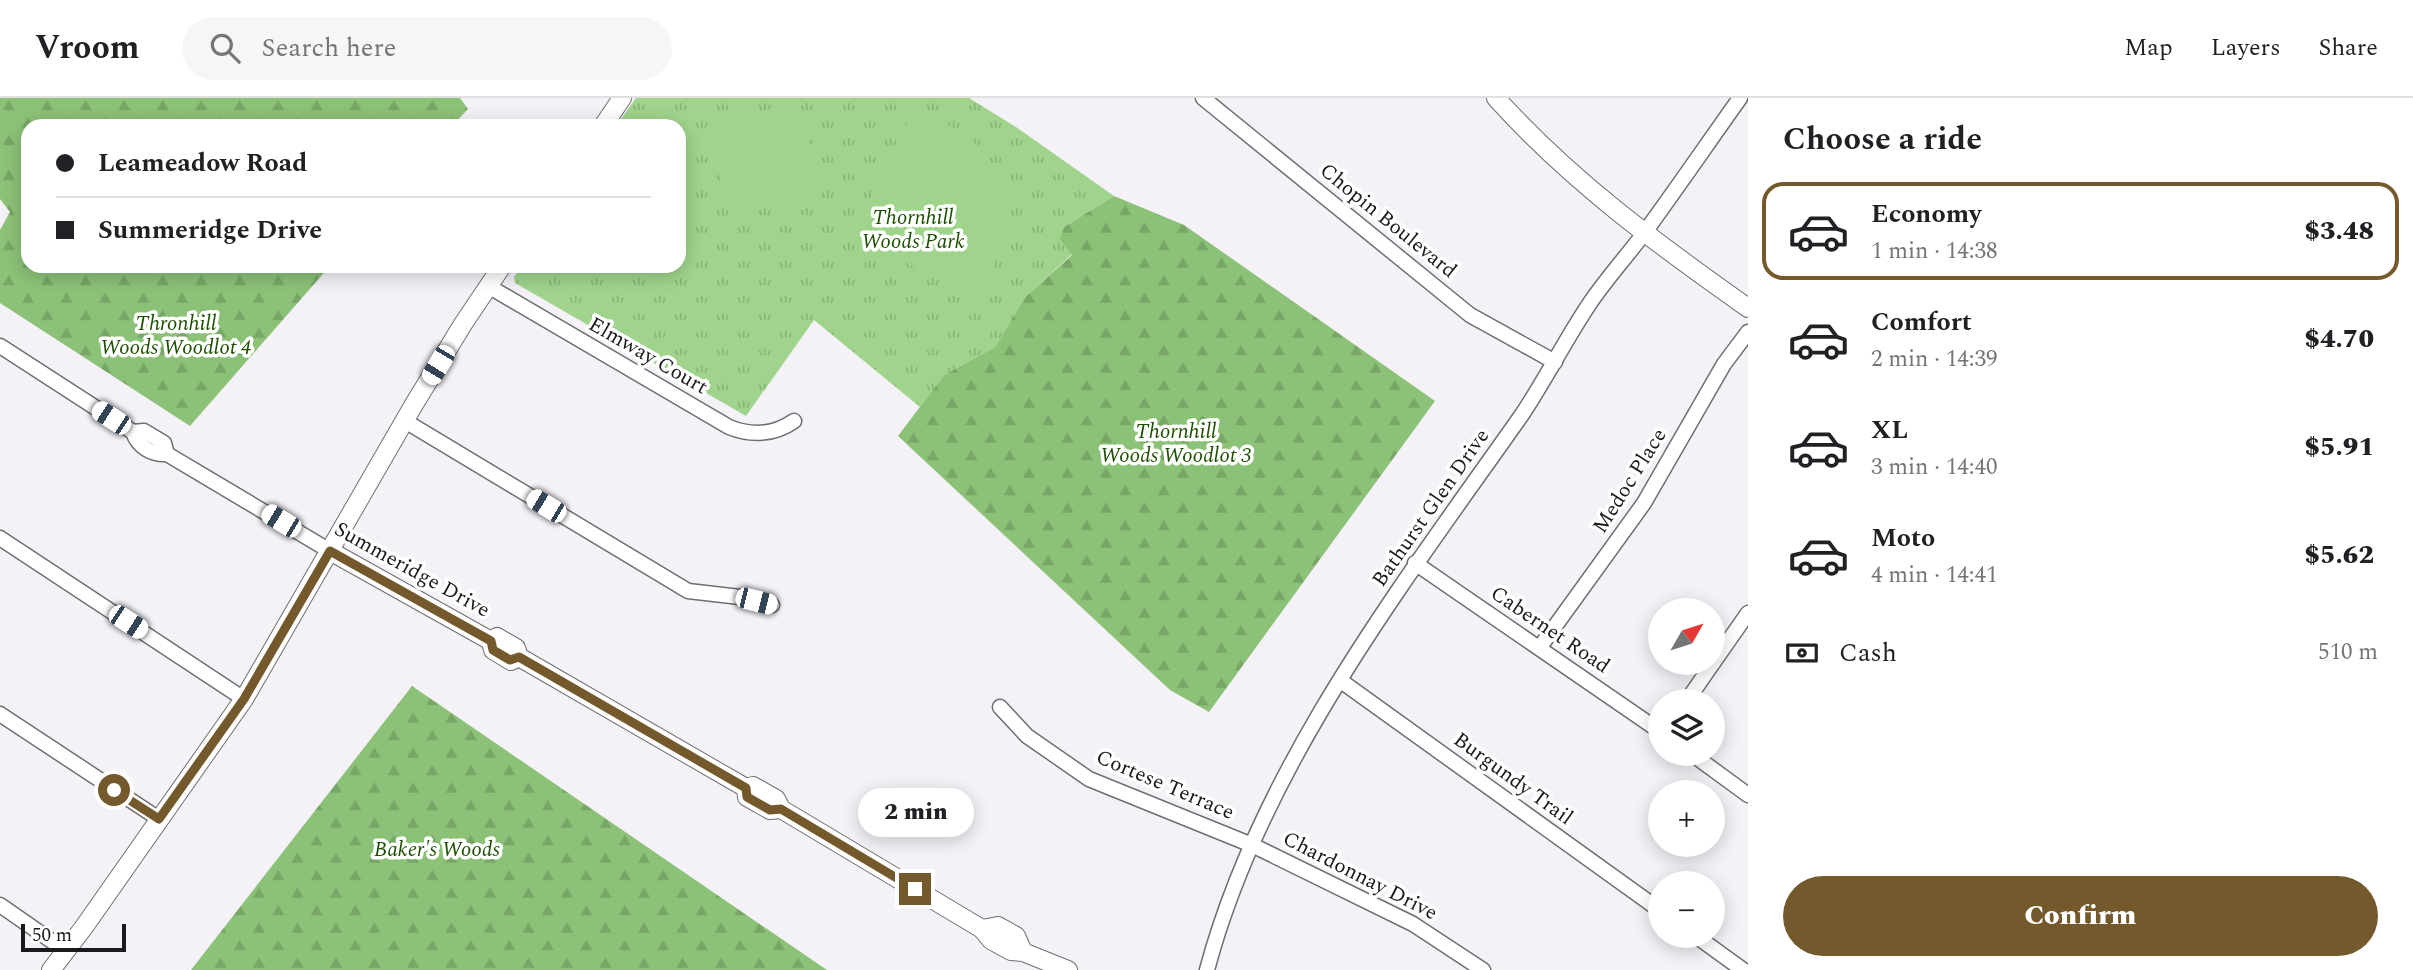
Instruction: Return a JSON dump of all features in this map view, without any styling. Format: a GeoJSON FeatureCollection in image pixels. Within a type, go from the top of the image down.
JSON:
{"type":"FeatureCollection","features":[{"type":"Feature","properties":{"kind":"street"},"geometry":{"type":"LineString","coordinates":[[608,119],[622,98]]}},
{"type":"Feature","properties":{"kind":"street","name":"Chopin Boulevard"},"geometry":{"type":"LineString","coordinates":[[1203,98],[1470,315],[1555,362]]}},
{"type":"Feature","properties":{"kind":"street"},"geometry":{"type":"LineString","coordinates":[[1496,98],[1565,168],[1643,234],[1748,308]]}},
{"type":"Feature","properties":{"kind":"street","name":"Bathurst Glen Drive"},"geometry":{"type":"LineString","coordinates":[[1207,970],[1220,923],[1252,845],[1287,772],[1341,681],[1415,563],[1522,414],[1590,303],[1740,98]]}},
{"type":"Feature","properties":{"kind":"street"},"geometry":{"type":"LineString","coordinates":[[51,970],[244,699],[405,421],[497,273]]}},
{"type":"Feature","properties":{"kind":"street","name":"Elmway Court"},"geometry":{"type":"LineString","coordinates":[[488,286],[729,427],[762,433],[779,429],[794,421]]}},
{"type":"Feature","properties":{"kind":"street","name":"Medoc Place"},"geometry":{"type":"LineString","coordinates":[[1540,648],[1644,503],[1724,364],[1748,332]]}},
{"type":"Feature","properties":{"kind":"street","name":"Summeridge Drive"},"geometry":{"type":"LineString","coordinates":[[0,346],[133,432],[136,442],[156,454],[167,454],[330,551],[491,641],[497,637],[516,648],[519,657],[746,788],[753,786],[776,799],[781,809],[982,929],[998,926],[1016,936],[1023,952],[1068,970]]}},
{"type":"Feature","properties":{"kind":"street"},"geometry":{"type":"LineString","coordinates":[[405,421],[688,591],[740,597],[772,605]]}},
{"type":"Feature","properties":{"kind":"street"},"geometry":{"type":"LineString","coordinates":[[0,538],[244,699]]}},
{"type":"Feature","properties":{"kind":"street","name":"Cabernet Road"},"geometry":{"type":"LineString","coordinates":[[1415,563],[1648,723]]}},
{"type":"Feature","properties":{"kind":"street"},"geometry":{"type":"LineString","coordinates":[[1726,644],[1748,613]]}},
{"type":"Feature","properties":{"kind":"street","name":"Burgundy Trail"},"geometry":{"type":"LineString","coordinates":[[1341,681],[1648,902]]}},
{"type":"Feature","properties":{"kind":"street","name":"Cortese Terrace"},"geometry":{"type":"LineString","coordinates":[[1000,707],[1027,736],[1089,779],[1252,845]]}},
{"type":"Feature","properties":{"kind":"street"},"geometry":{"type":"LineString","coordinates":[[0,714],[159,819]]}},
{"type":"Feature","properties":{"kind":"street"},"geometry":{"type":"LineString","coordinates":[[1708,766],[1748,795]]}},
{"type":"Feature","properties":{"kind":"street","name":"Chardonnay Drive"},"geometry":{"type":"LineString","coordinates":[[1252,845],[1413,923],[1483,970]]}},
{"type":"Feature","properties":{"kind":"street"},"geometry":{"type":"LineString","coordinates":[[0,905],[66,951]]}},
{"type":"Feature","properties":{"kind":"street"},"geometry":{"type":"LineString","coordinates":[[1713,948],[1743,970]]}},
{"type":"Feature","properties":{"kind":"green space","name":"Thronhill Woods Woodlot 4"},"geometry":{"type":"Polygon","coordinates":[[[0,98],[460,98],[468,109],[459,119],[21,119],[21,273],[324,273],[190,426],[0,303],[0,230],[10,212],[0,199],[0,98]]]}},
{"type":"Feature","properties":{"kind":"green space","name":"Thornhill Woods Park"},"geometry":{"type":"Polygon","coordinates":[[[636,98],[969,98],[1016,127],[1114,196],[1064,227],[1072,254],[1025,297],[995,347],[944,375],[920,407],[814,320],[746,416],[515,283],[514,277],[517,273],[686,273],[686,119],[621,119],[636,98]]]}},
{"type":"Feature","properties":{"kind":"green space"},"geometry":{"type":"Polygon","coordinates":[[[794,100],[826,185],[736,219],[704,133],[794,100]]]}},
{"type":"Feature","properties":{"kind":"green space"},"geometry":{"type":"Polygon","coordinates":[[[917,103],[975,144],[1007,183],[1003,241],[980,301],[854,235],[917,103]]]}},
{"type":"Feature","properties":{"kind":"green space","name":"Thornhill Woods Woodlot 3"},"geometry":{"type":"Polygon","coordinates":[[[1114,196],[1184,225],[1435,401],[1209,712],[1170,690],[898,436],[944,375],[995,347],[1025,297],[1072,255],[1060,239],[1064,227],[1114,196]]]}},
{"type":"Feature","properties":{"kind":"green space","name":"Baker's Woods"},"geometry":{"type":"Polygon","coordinates":[[[412,686],[827,970],[191,970],[412,686]]]}},
{"type":"Feature","properties":{"kind":"route"},"geometry":{"type":"LineString","coordinates":[[114,790],[159,819],[244,699],[330,551],[491,641],[493,650],[510,660],[519,657],[746,788],[747,797],[770,810],[781,809],[915,889]]}}]}
